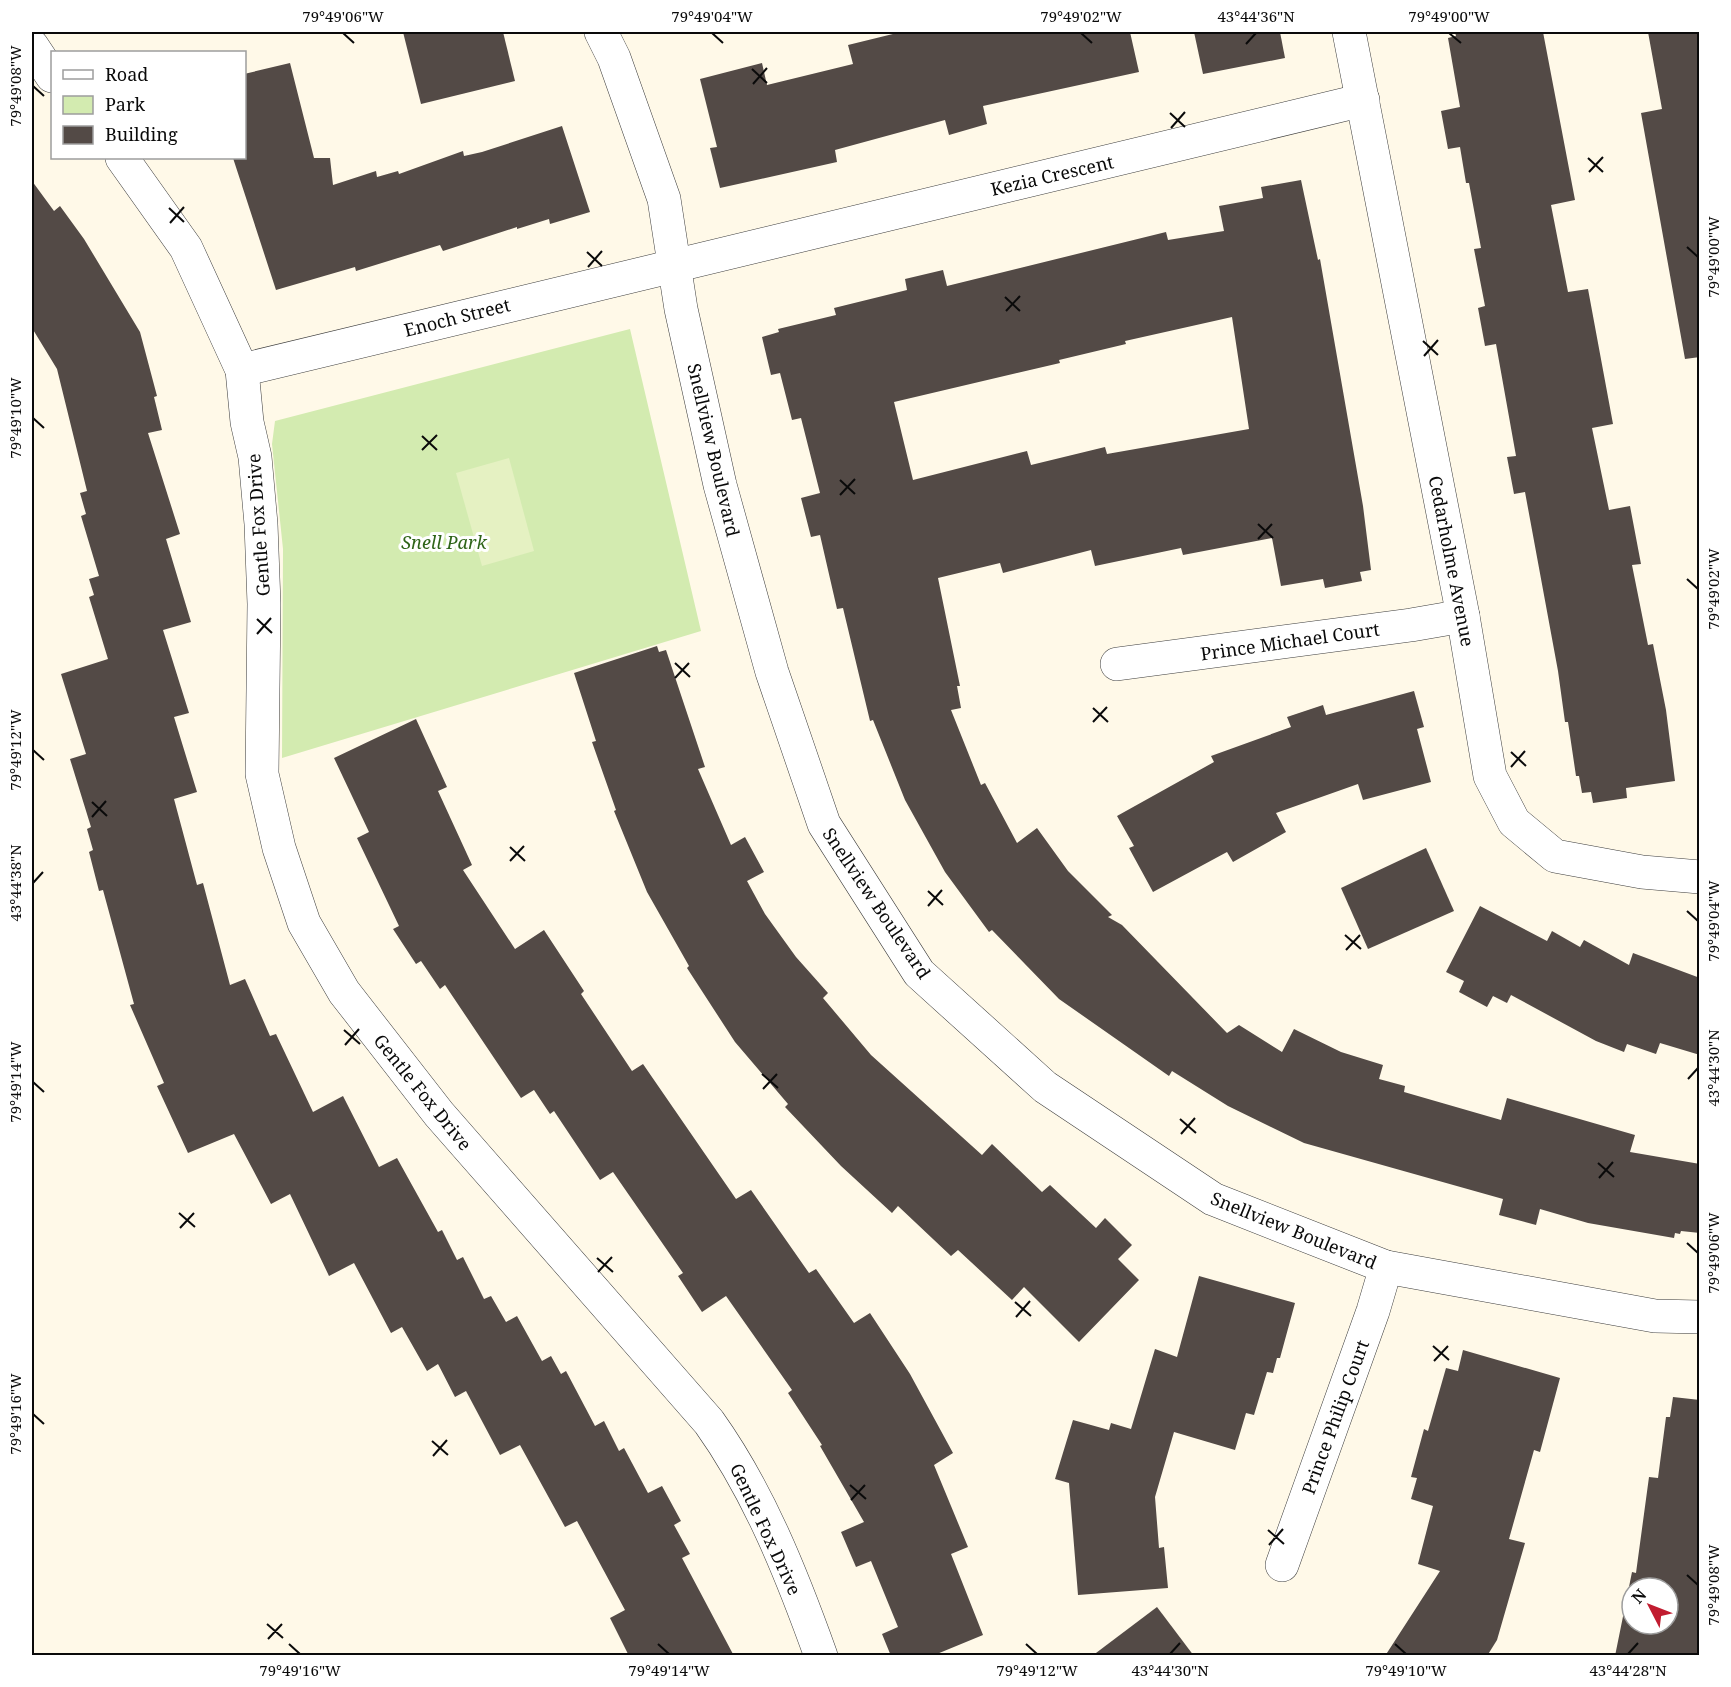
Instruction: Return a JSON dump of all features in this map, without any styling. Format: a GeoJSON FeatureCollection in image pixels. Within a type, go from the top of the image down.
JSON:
{"type":"FeatureCollection","features":[{"type":"Feature","properties":{"kind":"street","name":"Snellview Boulevard"},"geometry":{"type":"LineString","coordinates":[[601,32],[614,58],[664,199],[673,264],[720,485],[772,672],[824,824],[919,973],[1045,1087],[1213,1199],[1386,1267],[1655,1316],[1700,1317]]}},
{"type":"Feature","properties":{"kind":"street"},"geometry":{"type":"LineString","coordinates":[[1349,32],[1363,100]]}},
{"type":"Feature","properties":{"kind":"street"},"geometry":{"type":"LineString","coordinates":[[32,46],[51,74]]}},
{"type":"Feature","properties":{"kind":"street","name":"Kezia Crescent"},"geometry":{"type":"LineString","coordinates":[[673,264],[1363,100]]}},
{"type":"Feature","properties":{"kind":"street","name":"Cedarholme Avenue"},"geometry":{"type":"LineString","coordinates":[[1363,100],[1463,616],[1490,776],[1514,822],[1555,856],[1642,873],[1700,877]]}},
{"type":"Feature","properties":{"kind":"street","name":"Gentle Fox Drive"},"geometry":{"type":"LineString","coordinates":[[123,159],[186,248],[242,370],[247,422],[255,457],[261,525],[264,604],[262,774],[279,848],[304,923],[344,993],[409,1078],[709,1422],[749,1482],[821,1656]]}},
{"type":"Feature","properties":{"kind":"street","name":"Enoch Street"},"geometry":{"type":"LineString","coordinates":[[242,370],[673,264]]}},
{"type":"Feature","properties":{"kind":"street","name":"Prince Michael Court"},"geometry":{"type":"LineString","coordinates":[[1117,664],[1463,616]]}},
{"type":"Feature","properties":{"kind":"street","name":"Prince Philip Court"},"geometry":{"type":"LineString","coordinates":[[1282,1565],[1373,1311],[1386,1267]]}},
{"type":"Feature","properties":{"kind":"green space","name":"Snell Park"},"geometry":{"type":"Polygon","coordinates":[[[630,329],[701,631],[282,758],[283,549],[272,444],[275,421],[630,329]]]}},
{"type":"Feature","properties":{"kind":"green space"},"geometry":{"type":"Polygon","coordinates":[[[509,458],[534,551],[482,566],[456,473],[509,458]]]}},
{"type":"Feature","properties":{"kind":"building"},"geometry":{"type":"Polygon","coordinates":[[[403,32],[503,32],[515,81],[421,104],[403,32]]]}},
{"type":"Feature","properties":{"kind":"building"},"geometry":{"type":"Polygon","coordinates":[[[901,32],[1130,32],[1139,72],[983,106],[987,124],[949,135],[945,120],[835,150],[837,162],[720,188],[710,148],[717,147],[700,79],[762,63],[767,85],[853,64],[848,45],[901,32]]]}},
{"type":"Feature","properties":{"kind":"building"},"geometry":{"type":"Polygon","coordinates":[[[1194,32],[1280,32],[1285,58],[1203,74],[1194,32]]]}},
{"type":"Feature","properties":{"kind":"building"},"geometry":{"type":"Polygon","coordinates":[[[1455,32],[1543,32],[1575,200],[1551,205],[1568,292],[1588,289],[1613,424],[1592,428],[1609,510],[1630,506],[1641,564],[1632,565],[1648,645],[1653,644],[1666,710],[1675,781],[1626,788],[1627,798],[1593,803],[1591,792],[1582,793],[1579,776],[1576,776],[1525,492],[1514,494],[1507,457],[1516,456],[1496,344],[1485,346],[1478,308],[1485,306],[1474,249],[1481,248],[1469,183],[1466,183],[1460,147],[1448,149],[1441,111],[1460,107],[1448,38],[1456,36],[1455,32]]]}},
{"type":"Feature","properties":{"kind":"building"},"geometry":{"type":"Polygon","coordinates":[[[1648,32],[1700,32],[1700,357],[1685,359],[1641,113],[1662,109],[1648,32]]]}},
{"type":"Feature","properties":{"kind":"building"},"geometry":{"type":"Polygon","coordinates":[[[290,63],[314,158],[330,158],[333,185],[376,171],[377,177],[398,171],[399,174],[463,151],[464,156],[482,152],[562,126],[590,212],[550,224],[549,219],[517,229],[517,227],[443,251],[440,245],[356,271],[355,267],[276,290],[233,159],[246,159],[246,74],[290,63]]]}},
{"type":"Feature","properties":{"kind":"building"},"geometry":{"type":"Polygon","coordinates":[[[1301,180],[1318,260],[1320,259],[1363,506],[1371,570],[1360,572],[1362,581],[1325,588],[1323,579],[1281,586],[1272,538],[1183,555],[1181,548],[1095,566],[1091,550],[1003,573],[1000,563],[938,578],[960,686],[957,686],[961,708],[951,710],[981,785],[985,783],[1017,843],[1037,828],[1068,871],[1112,915],[1108,917],[1122,925],[1227,1033],[1239,1025],[1282,1052],[1294,1029],[1341,1052],[1383,1065],[1379,1079],[1405,1086],[1404,1092],[1501,1120],[1507,1098],[1635,1135],[1630,1152],[1700,1164],[1700,1233],[1681,1231],[1680,1234],[1675,1233],[1674,1238],[1588,1223],[1540,1209],[1536,1225],[1499,1215],[1503,1199],[1304,1143],[1228,1106],[1172,1071],[1169,1076],[1059,999],[992,930],[989,932],[945,872],[905,800],[873,720],[870,721],[843,608],[837,609],[820,535],[811,537],[801,498],[820,493],[801,418],[792,420],[780,373],[771,375],[762,337],[779,332],[778,329],[836,315],[834,308],[907,290],[905,279],[943,270],[947,286],[1166,232],[1168,240],[1224,231],[1219,206],[1263,198],[1261,187],[1301,180]],[[1232,317],[1125,341],[1126,344],[1059,360],[1060,363],[894,402],[913,480],[1027,451],[1031,465],[1105,447],[1107,454],[1249,429],[1232,317]]]}},
{"type":"Feature","properties":{"kind":"building"},"geometry":{"type":"Polygon","coordinates":[[[32,181],[54,211],[60,206],[84,239],[140,332],[157,396],[154,397],[162,430],[148,433],[180,534],[166,539],[191,622],[163,630],[189,713],[174,717],[197,792],[174,799],[197,885],[203,883],[230,985],[245,979],[270,1036],[276,1034],[313,1112],[343,1096],[379,1167],[397,1158],[438,1232],[442,1230],[457,1260],[463,1257],[484,1299],[491,1296],[506,1322],[517,1316],[542,1361],[551,1356],[561,1374],[566,1371],[595,1426],[604,1421],[619,1451],[624,1448],[648,1493],[662,1486],[681,1521],[674,1525],[690,1554],[682,1558],[734,1656],[629,1656],[610,1618],[625,1610],[577,1521],[565,1527],[520,1445],[500,1455],[466,1391],[455,1397],[438,1364],[427,1371],[402,1327],[391,1333],[354,1263],[329,1276],[290,1194],[271,1204],[234,1134],[188,1153],[157,1086],[164,1083],[130,1005],[134,1004],[103,890],[99,891],[89,852],[93,850],[87,829],[91,827],[70,759],[86,754],[61,674],[108,659],[89,597],[94,595],[89,579],[99,576],[81,516],[86,514],[80,493],[87,491],[57,369],[32,328],[32,181]]]}},
{"type":"Feature","properties":{"kind":"building"},"geometry":{"type":"Polygon","coordinates":[[[657,646],[659,652],[666,650],[705,767],[698,769],[731,845],[745,837],[764,872],[747,881],[765,914],[796,957],[828,993],[823,998],[871,1055],[982,1155],[992,1144],[1042,1192],[1050,1185],[1096,1228],[1105,1218],[1132,1245],[1118,1259],[1139,1280],[1079,1342],[1024,1287],[1012,1300],[958,1250],[951,1256],[898,1206],[892,1213],[841,1166],[785,1107],[788,1104],[735,1042],[687,968],[689,966],[647,892],[614,811],[616,810],[592,742],[596,741],[574,673],[657,646]]]}},
{"type":"Feature","properties":{"kind":"building"},"geometry":{"type":"Polygon","coordinates":[[[1414,691],[1424,727],[1417,729],[1431,782],[1363,800],[1358,784],[1276,813],[1286,832],[1233,862],[1227,852],[1153,892],[1129,848],[1134,846],[1117,816],[1214,762],[1211,756],[1291,727],[1287,717],[1323,705],[1326,715],[1414,691]]]}},
{"type":"Feature","properties":{"kind":"building"},"geometry":{"type":"Polygon","coordinates":[[[416,719],[447,787],[438,791],[472,865],[463,870],[515,949],[544,930],[584,991],[581,994],[632,1071],[643,1064],[736,1199],[751,1190],[809,1273],[816,1269],[854,1323],[870,1313],[910,1374],[953,1453],[934,1465],[968,1547],[951,1554],[983,1635],[932,1656],[891,1656],[882,1634],[898,1627],[871,1561],[856,1567],[841,1532],[864,1522],[820,1446],[822,1445],[788,1393],[792,1390],[726,1296],[702,1312],[678,1276],[683,1273],[613,1172],[600,1180],[554,1111],[550,1114],[534,1090],[521,1098],[445,985],[440,989],[421,961],[416,964],[393,929],[399,926],[357,838],[369,832],[334,758],[416,719]]]}},
{"type":"Feature","properties":{"kind":"building"},"geometry":{"type":"Polygon","coordinates":[[[1426,848],[1454,911],[1368,949],[1341,888],[1426,848]]]}},
{"type":"Feature","properties":{"kind":"building"},"geometry":{"type":"Polygon","coordinates":[[[1480,906],[1547,941],[1552,931],[1580,947],[1584,940],[1629,965],[1633,953],[1700,978],[1700,1055],[1660,1043],[1656,1054],[1627,1044],[1624,1052],[1596,1041],[1511,995],[1507,1003],[1493,996],[1487,1007],[1459,992],[1464,981],[1446,972],[1480,906]]]}},
{"type":"Feature","properties":{"kind":"building"},"geometry":{"type":"Polygon","coordinates":[[[1199,1276],[1295,1303],[1280,1358],[1277,1358],[1273,1373],[1267,1372],[1254,1415],[1246,1413],[1235,1450],[1174,1432],[1155,1497],[1159,1548],[1164,1547],[1168,1588],[1078,1595],[1069,1483],[1055,1479],[1073,1420],[1109,1430],[1111,1423],[1131,1429],[1155,1349],[1177,1357],[1199,1276]]]}},
{"type":"Feature","properties":{"kind":"building"},"geometry":{"type":"Polygon","coordinates":[[[1463,1350],[1560,1378],[1540,1452],[1534,1450],[1509,1539],[1525,1543],[1497,1640],[1487,1656],[1385,1656],[1440,1571],[1418,1564],[1433,1506],[1411,1499],[1417,1478],[1411,1477],[1424,1429],[1428,1431],[1446,1368],[1458,1371],[1463,1350]]]}},
{"type":"Feature","properties":{"kind":"building"},"geometry":{"type":"Polygon","coordinates":[[[1673,1397],[1700,1400],[1700,1656],[1615,1656],[1620,1631],[1620,1636],[1680,1636],[1680,1576],[1631,1576],[1632,1572],[1636,1573],[1649,1477],[1658,1478],[1666,1417],[1670,1417],[1673,1397]]]}},
{"type":"Feature","properties":{"kind":"building"},"geometry":{"type":"Polygon","coordinates":[[[1157,1607],[1194,1656],[1092,1656],[1157,1607]]]}}]}
